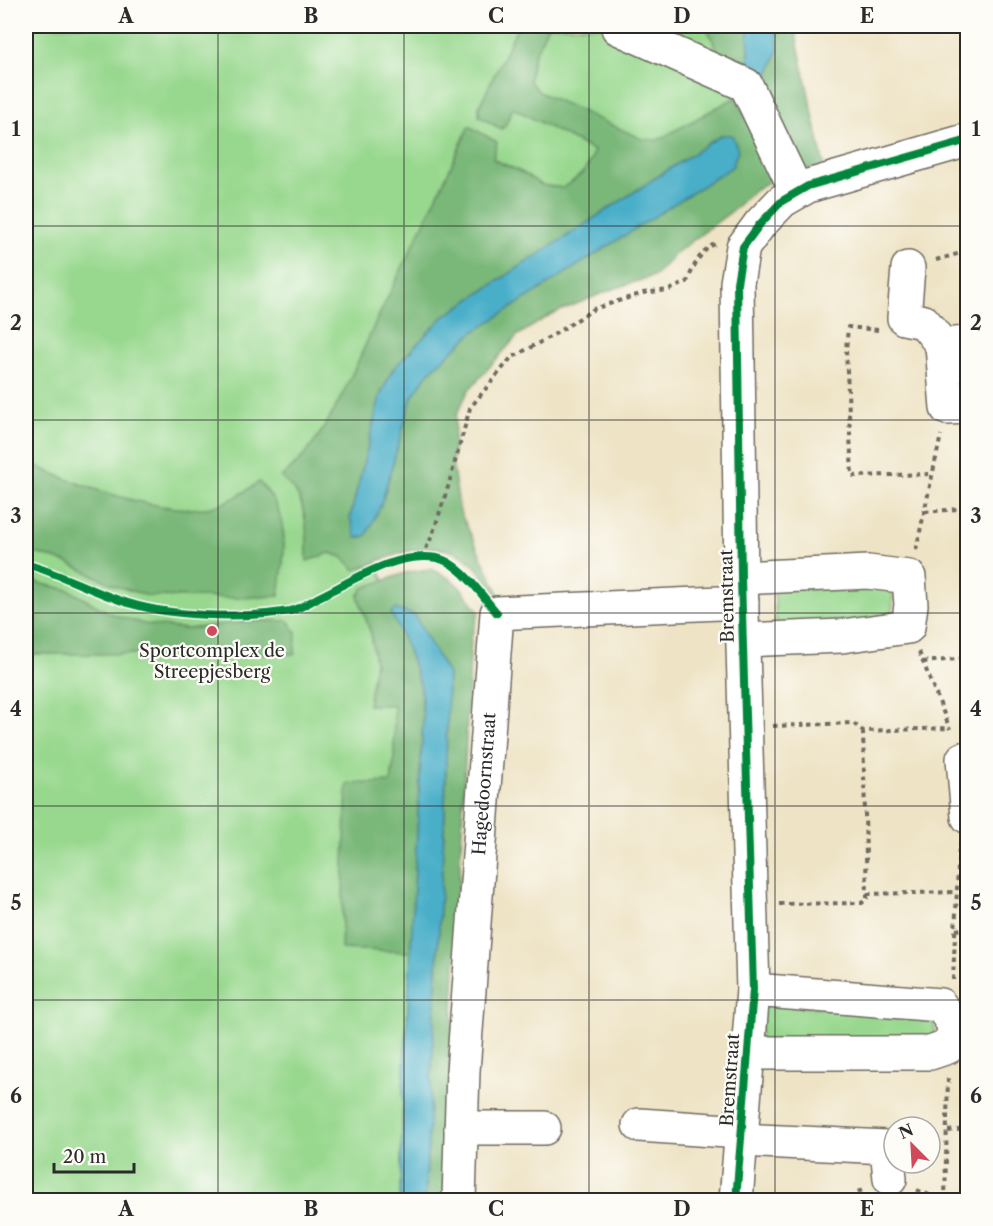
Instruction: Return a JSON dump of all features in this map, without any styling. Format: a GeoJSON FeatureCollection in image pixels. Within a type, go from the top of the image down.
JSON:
{"type":"FeatureCollection","features":[{"type":"Feature","properties":{"kind":"street"},"geometry":{"type":"LineString","coordinates":[[618,28],[746,84],[797,192]]}},
{"type":"Feature","properties":{"kind":"street","name":"Bremstraat"},"geometry":{"type":"LineString","coordinates":[[736,1200],[753,990],[743,640],[737,283],[743,247],[759,224],[782,201],[808,186],[968,140]]}},
{"type":"Feature","properties":{"kind":"street"},"geometry":{"type":"LineString","coordinates":[[908,268],[904,318],[924,322],[955,344],[957,408]]}},
{"type":"Feature","properties":{"kind":"street","name":"Bremstraat"},"geometry":{"type":"LineString","coordinates":[[742,590],[868,572],[909,577]]}},
{"type":"Feature","properties":{"kind":"street"},"geometry":{"type":"LineString","coordinates":[[908,627],[911,605],[909,577]]}},
{"type":"Feature","properties":{"kind":"street","name":"Hagedoornstraat"},"geometry":{"type":"LineString","coordinates":[[459,1200],[464,1060],[496,613],[742,590]]}},
{"type":"Feature","properties":{"kind":"street","name":"Bremstraat"},"geometry":{"type":"LineString","coordinates":[[743,640],[842,636],[908,627]]}},
{"type":"Feature","properties":{"kind":"street"},"geometry":{"type":"LineString","coordinates":[[965,758],[967,817]]}},
{"type":"Feature","properties":{"kind":"street"},"geometry":{"type":"LineString","coordinates":[[753,990],[940,1005],[956,1027],[948,1047]]}},
{"type":"Feature","properties":{"kind":"street","name":"Bremstraat"},"geometry":{"type":"LineString","coordinates":[[748,1053],[930,1053],[948,1047]]}},
{"type":"Feature","properties":{"kind":"street"},"geometry":{"type":"LineString","coordinates":[[639,1125],[741,1136],[887,1147],[890,1179]]}},
{"type":"Feature","properties":{"kind":"street"},"geometry":{"type":"LineString","coordinates":[[461,1128],[544,1128]]}},
{"type":"Feature","properties":{"kind":"path"},"geometry":{"type":"LineString","coordinates":[[423,558],[445,497],[470,408],[511,358],[594,309],[643,293],[669,290],[687,282],[695,263],[710,246],[720,242]]}},
{"type":"Feature","properties":{"kind":"path"},"geometry":{"type":"LineString","coordinates":[[904,318],[881,331],[848,327],[846,350],[852,476],[933,474]]}},
{"type":"Feature","properties":{"kind":"path"},"geometry":{"type":"LineString","coordinates":[[909,577],[926,512],[933,474],[957,408]]}},
{"type":"Feature","properties":{"kind":"path"},"geometry":{"type":"LineString","coordinates":[[926,512],[968,508]]}},
{"type":"Feature","properties":{"kind":"path"},"geometry":{"type":"LineString","coordinates":[[908,627],[965,758]]}},
{"type":"Feature","properties":{"kind":"path"},"geometry":{"type":"LineString","coordinates":[[923,662],[968,658]]}},
{"type":"Feature","properties":{"kind":"path"},"geometry":{"type":"LineString","coordinates":[[746,727],[853,723],[863,731],[950,728]]}},
{"type":"Feature","properties":{"kind":"path"},"geometry":{"type":"LineString","coordinates":[[751,904],[862,903],[867,898],[863,731]]}},
{"type":"Feature","properties":{"kind":"path"},"geometry":{"type":"LineString","coordinates":[[940,1005],[952,984],[960,832],[967,817]]}},
{"type":"Feature","properties":{"kind":"path"},"geometry":{"type":"LineString","coordinates":[[867,894],[957,892]]}},
{"type":"Feature","properties":{"kind":"path"},"geometry":{"type":"LineString","coordinates":[[956,930],[968,928]]}},
{"type":"Feature","properties":{"kind":"path"},"geometry":{"type":"LineString","coordinates":[[945,1200],[948,1047]]}},
{"type":"Feature","properties":{"kind":"path"},"geometry":{"type":"LineString","coordinates":[[948,1131],[968,1129]]}},
{"type":"Feature","properties":{"kind":"green space","name":"Sportcomplex de Streepjesberg"},"geometry":{"type":"Polygon","coordinates":[[[26,26],[748,26],[732,135],[443,317],[366,536],[395,609],[421,774],[403,1092],[400,1200],[26,1200],[26,26]]]}},
{"type":"Feature","properties":{"kind":"green space"},"geometry":{"type":"Polygon","coordinates":[[[518,26],[548,26],[533,58],[529,81],[539,92],[642,139],[658,140],[736,97],[776,178],[754,190],[732,211],[676,253],[656,275],[610,290],[550,315],[518,335],[468,391],[456,416],[452,463],[460,512],[503,602],[475,566],[457,553],[443,549],[413,550],[355,570],[342,557],[330,553],[307,561],[306,525],[302,507],[295,491],[281,477],[312,445],[338,403],[469,126],[497,142],[493,159],[542,185],[563,188],[578,177],[590,163],[594,151],[513,108],[505,126],[501,129],[479,116],[479,107],[518,26]],[[472,333],[393,369],[380,396],[367,455],[381,505],[412,397],[428,373],[472,333]]]}},
{"type":"Feature","properties":{"kind":"green space"},"geometry":{"type":"Polygon","coordinates":[[[706,26],[748,26],[750,74],[723,63],[706,26]]]}},
{"type":"Feature","properties":{"kind":"green space"},"geometry":{"type":"Polygon","coordinates":[[[776,26],[794,26],[824,166],[802,171],[766,83],[778,50],[776,26]]]}},
{"type":"Feature","properties":{"kind":"green space"},"geometry":{"type":"Polygon","coordinates":[[[26,461],[44,470],[114,495],[139,502],[186,509],[206,508],[220,504],[259,482],[270,495],[282,521],[284,550],[279,596],[238,598],[148,596],[116,586],[68,563],[26,550],[26,461]]]}},
{"type":"Feature","properties":{"kind":"green space"},"geometry":{"type":"Polygon","coordinates":[[[429,569],[452,580],[479,612],[471,637],[444,1200],[425,1200],[445,810],[448,674],[408,650],[421,687],[423,720],[411,952],[341,949],[347,784],[391,782],[394,761],[394,705],[368,705],[375,663],[371,634],[358,596],[363,588],[405,573],[429,569]]]}},
{"type":"Feature","properties":{"kind":"green space"},"geometry":{"type":"Polygon","coordinates":[[[26,580],[69,590],[109,613],[144,624],[186,629],[249,621],[289,621],[296,633],[295,654],[26,654],[26,580]]]}},
{"type":"Feature","properties":{"kind":"green space"},"geometry":{"type":"Polygon","coordinates":[[[774,588],[893,588],[892,618],[776,625],[774,588]]]}},
{"type":"Feature","properties":{"kind":"green space"},"geometry":{"type":"Polygon","coordinates":[[[763,1004],[933,1014],[935,1033],[925,1044],[760,1040],[763,1004]]]}},
{"type":"Feature","properties":{"kind":"water"},"geometry":{"type":"Polygon","coordinates":[[[748,26],[776,26],[778,50],[766,83],[750,74],[748,26]]]}},
{"type":"Feature","properties":{"kind":"water"},"geometry":{"type":"Polygon","coordinates":[[[721,135],[732,135],[738,150],[732,167],[472,333],[428,373],[412,397],[381,505],[366,536],[356,538],[350,518],[380,396],[393,369],[443,317],[721,135]]]}},
{"type":"Feature","properties":{"kind":"water"},"geometry":{"type":"Polygon","coordinates":[[[395,609],[414,615],[448,674],[445,810],[425,1200],[400,1200],[403,1092],[423,720],[421,687],[408,650],[391,613],[395,609]]]}},
{"type":"Feature","properties":{"kind":"cycle path"},"geometry":{"type":"LineString","coordinates":[[736,1200],[753,990],[741,578],[737,283],[743,247],[760,224],[782,201],[808,186],[968,140]]}},
{"type":"Feature","properties":{"kind":"cycle path"},"geometry":{"type":"LineString","coordinates":[[26,564],[138,606],[181,613],[227,616],[271,614],[294,610],[376,568],[407,559],[437,558],[446,561],[462,573],[497,613]]}},
{"type":"Feature","properties":{"kind":"place","name":"Sportcomplex de Streepjesberg"},"geometry":{"type":"Point","coordinates":[212,631]}}]}
